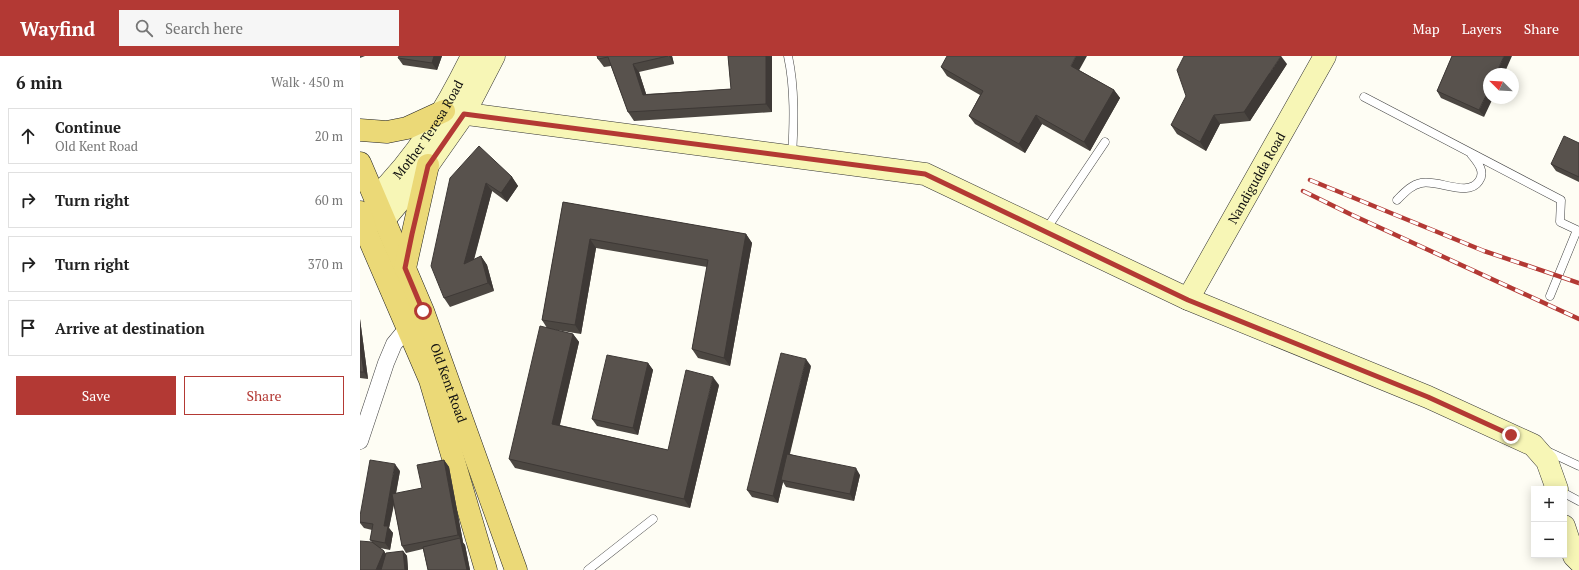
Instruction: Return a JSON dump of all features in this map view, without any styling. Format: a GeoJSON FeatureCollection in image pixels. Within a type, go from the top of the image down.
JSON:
{"type":"FeatureCollection","features":[{"type":"Feature","properties":{"kind":"main road"},"geometry":{"type":"LineString","coordinates":[[360,130],[387,132],[407,128],[454,112]]}},
{"type":"Feature","properties":{"kind":"main road"},"geometry":{"type":"LineString","coordinates":[[360,163],[364,209],[370,231],[430,380],[486,570]]}},
{"type":"Feature","properties":{"kind":"main road"},"geometry":{"type":"LineString","coordinates":[[405,268],[428,166]]}},
{"type":"Feature","properties":{"kind":"main road","name":"Old Kent Road"},"geometry":{"type":"LineString","coordinates":[[370,231],[405,268],[423,311],[516,570]]}},
{"type":"Feature","properties":{"kind":"street","name":"Mother Teresa Road"},"geometry":{"type":"LineString","coordinates":[[364,209],[390,184],[406,163],[454,112],[472,56]]}},
{"type":"Feature","properties":{"kind":"street"},"geometry":{"type":"LineString","coordinates":[[370,231],[428,166],[454,112],[494,56]]}},
{"type":"Feature","properties":{"kind":"street","name":"Nandigudda Road"},"geometry":{"type":"LineString","coordinates":[[1188,300],[1325,56]]}},
{"type":"Feature","properties":{"kind":"street"},"geometry":{"type":"LineString","coordinates":[[454,112],[925,174],[1188,300],[1428,397],[1533,445],[1547,461],[1556,486]]}},
{"type":"Feature","properties":{"kind":"street"},"geometry":{"type":"LineString","coordinates":[[360,441],[386,363],[394,344],[408,327]]}},
{"type":"Feature","properties":{"kind":"street"},"geometry":{"type":"LineString","coordinates":[[1567,535],[1574,556],[1579,561]]}},
{"type":"Feature","properties":{"kind":"lane"},"geometry":{"type":"LineString","coordinates":[[788,56],[794,123],[792,156]]}},
{"type":"Feature","properties":{"kind":"lane"},"geometry":{"type":"LineString","coordinates":[[1364,97],[1561,200],[1560,222],[1577,230],[1550,296]]}},
{"type":"Feature","properties":{"kind":"lane"},"geometry":{"type":"LineString","coordinates":[[1045,232],[1105,142]]}},
{"type":"Feature","properties":{"kind":"lane"},"geometry":{"type":"LineString","coordinates":[[1397,200],[1408,189],[1421,183],[1432,182],[1466,189],[1473,187],[1481,178],[1482,171],[1480,165],[1470,152]]}},
{"type":"Feature","properties":{"kind":"lane"},"geometry":{"type":"LineString","coordinates":[[1533,445],[1579,466]]}},
{"type":"Feature","properties":{"kind":"lane"},"geometry":{"type":"LineString","coordinates":[[1567,494],[1579,500]]}},
{"type":"Feature","properties":{"kind":"lane"},"geometry":{"type":"LineString","coordinates":[[588,570],[653,519]]}},
{"type":"Feature","properties":{"kind":"building"},"geometry":{"type":"Polygon","coordinates":[[[399,56],[434,56],[432,63],[398,58],[399,56]]]}},
{"type":"Feature","properties":{"kind":"building"},"geometry":{"type":"Polygon","coordinates":[[[597,56],[668,56],[633,64],[643,95],[731,89],[728,56],[766,56],[766,104],[628,112],[608,57],[598,59],[597,56]]]}},
{"type":"Feature","properties":{"kind":"building"},"geometry":{"type":"Polygon","coordinates":[[[947,56],[1076,56],[1071,66],[1114,90],[1084,142],[1036,115],[1019,144],[969,116],[983,91],[941,67],[947,56]]]}},
{"type":"Feature","properties":{"kind":"building"},"geometry":{"type":"Polygon","coordinates":[[[1184,56],[1281,56],[1244,112],[1214,115],[1200,142],[1171,125],[1186,96],[1177,70],[1184,56]]]}},
{"type":"Feature","properties":{"kind":"building"},"geometry":{"type":"Polygon","coordinates":[[[1452,56],[1504,56],[1499,68],[1483,68],[1483,102],[1479,110],[1437,91],[1452,56]]]}},
{"type":"Feature","properties":{"kind":"building"},"geometry":{"type":"Polygon","coordinates":[[[1564,136],[1579,143],[1579,177],[1551,164],[1564,136]]]}},
{"type":"Feature","properties":{"kind":"building"},"geometry":{"type":"Polygon","coordinates":[[[479,146],[512,177],[501,193],[486,183],[464,264],[481,256],[488,283],[444,298],[431,266],[450,178],[479,146]]]}},
{"type":"Feature","properties":{"kind":"building"},"geometry":{"type":"Polygon","coordinates":[[[563,202],[746,234],[724,358],[692,349],[708,260],[590,239],[575,325],[542,320],[563,202]]]}},
{"type":"Feature","properties":{"kind":"building"},"geometry":{"type":"Polygon","coordinates":[[[540,326],[573,334],[552,424],[668,450],[686,370],[713,377],[684,499],[509,459],[540,326]]]}},
{"type":"Feature","properties":{"kind":"building"},"geometry":{"type":"Polygon","coordinates":[[[360,347],[364,372],[360,372],[360,347]]]}},
{"type":"Feature","properties":{"kind":"building"},"geometry":{"type":"Polygon","coordinates":[[[781,353],[806,359],[773,496],[747,490],[781,353]]]}},
{"type":"Feature","properties":{"kind":"building"},"geometry":{"type":"Polygon","coordinates":[[[607,355],[648,363],[633,428],[592,419],[607,355]]]}},
{"type":"Feature","properties":{"kind":"building"},"geometry":{"type":"Polygon","coordinates":[[[787,454],[856,468],[850,494],[781,480],[787,454]]]}},
{"type":"Feature","properties":{"kind":"building"},"geometry":{"type":"Polygon","coordinates":[[[370,460],[395,464],[384,526],[388,526],[385,543],[370,540],[373,524],[360,522],[370,460]]]}},
{"type":"Feature","properties":{"kind":"building"},"geometry":{"type":"Polygon","coordinates":[[[444,460],[458,535],[402,546],[392,494],[422,488],[417,465],[444,460]]]}},
{"type":"Feature","properties":{"kind":"building"},"geometry":{"type":"Polygon","coordinates":[[[460,538],[467,570],[428,570],[423,547],[460,538]]]}},
{"type":"Feature","properties":{"kind":"building"},"geometry":{"type":"Polygon","coordinates":[[[360,541],[372,542],[384,551],[376,570],[360,570],[360,541]]]}},
{"type":"Feature","properties":{"kind":"building"},"geometry":{"type":"Polygon","coordinates":[[[403,551],[405,570],[381,570],[386,553],[403,551]]]}},
{"type":"Feature","properties":{"kind":"railway"},"geometry":{"type":"LineString","coordinates":[[1310,180],[1484,251],[1579,283]]}},
{"type":"Feature","properties":{"kind":"railway"},"geometry":{"type":"LineString","coordinates":[[1303,191],[1579,319]]}},
{"type":"Feature","properties":{"kind":"route"},"geometry":{"type":"LineString","coordinates":[[423,311],[405,268],[412,234],[428,166],[464,114],[925,174],[1188,300],[1428,397],[1511,435]]}}]}
